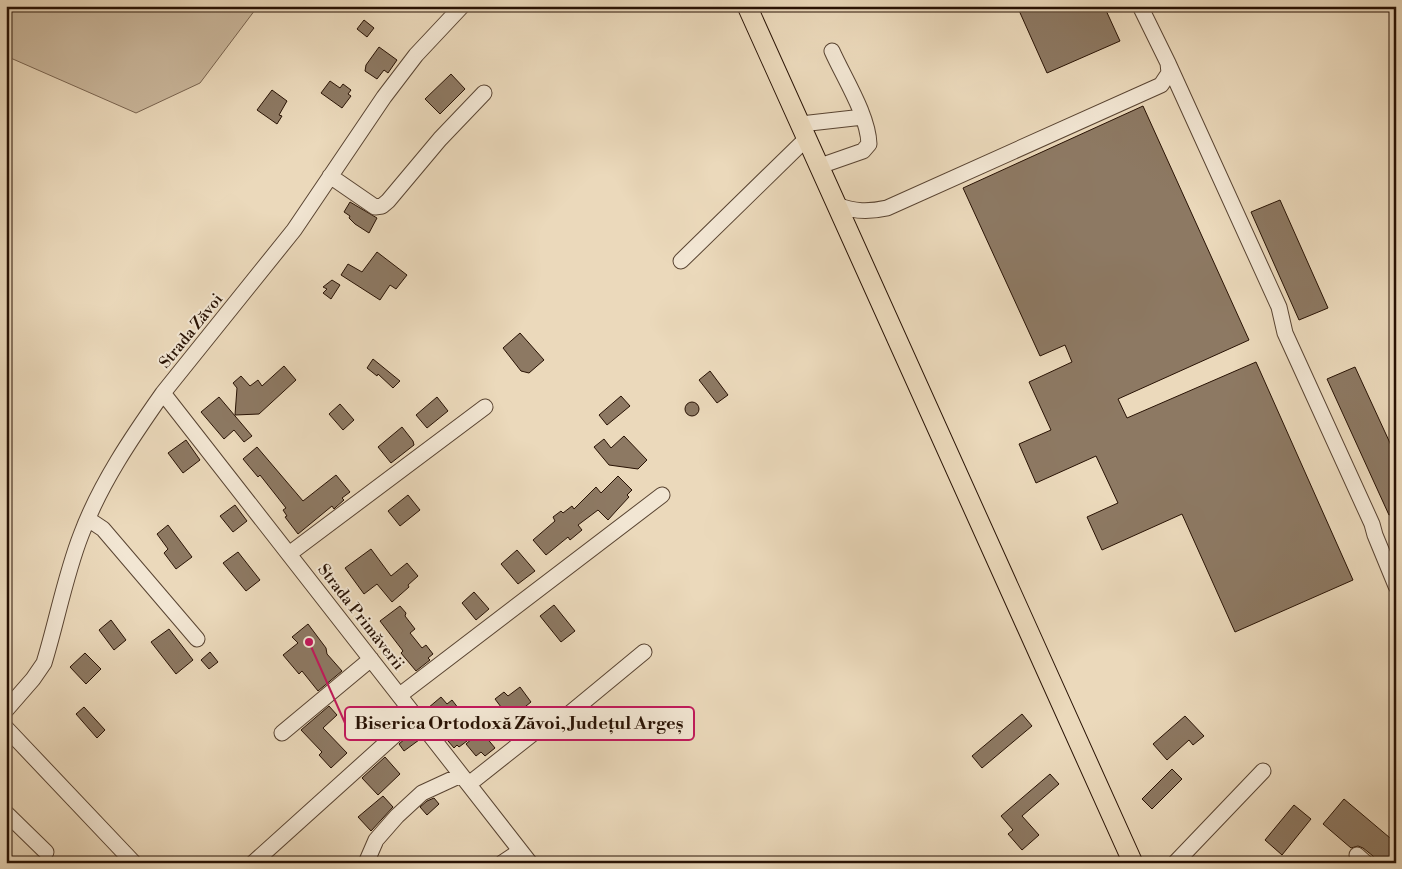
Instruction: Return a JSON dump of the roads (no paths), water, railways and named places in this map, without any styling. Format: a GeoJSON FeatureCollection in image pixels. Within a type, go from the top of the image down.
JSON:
{"type":"FeatureCollection","features":[{"type":"Feature","properties":{"kind":"main road"},"geometry":{"type":"LineString","coordinates":[[747,6],[1133,863]]}},
{"type":"Feature","properties":{"kind":"street","name":"Strada Zăvoi"},"geometry":{"type":"LineString","coordinates":[[6,710],[33,680],[44,663],[81,535],[98,497],[124,452],[163,393],[294,230],[384,96],[416,54],[462,6]]}},
{"type":"Feature","properties":{"kind":"street"},"geometry":{"type":"LineString","coordinates":[[1140,6],[1181,91],[1279,307],[1285,333],[1372,524],[1374,535],[1396,586]]}},
{"type":"Feature","properties":{"kind":"street"},"geometry":{"type":"LineString","coordinates":[[820,166],[863,151],[869,144],[868,132],[863,117],[832,51]]}},
{"type":"Feature","properties":{"kind":"street"},"geometry":{"type":"LineString","coordinates":[[1161,84],[1170,73],[1168,64]]}},
{"type":"Feature","properties":{"kind":"street"},"geometry":{"type":"LineString","coordinates":[[837,205],[849,210],[873,212],[887,208],[1161,84],[1168,84],[1181,91]]}},
{"type":"Feature","properties":{"kind":"street"},"geometry":{"type":"LineString","coordinates":[[330,176],[375,207],[382,206],[440,139],[484,93]]}},
{"type":"Feature","properties":{"kind":"street"},"geometry":{"type":"LineString","coordinates":[[681,261],[804,131],[863,117]]}},
{"type":"Feature","properties":{"kind":"street","name":"Strada Primăverii"},"geometry":{"type":"LineString","coordinates":[[163,393],[530,863]]}},
{"type":"Feature","properties":{"kind":"street"},"geometry":{"type":"LineString","coordinates":[[289,554],[485,407]]}},
{"type":"Feature","properties":{"kind":"street"},"geometry":{"type":"LineString","coordinates":[[400,695],[662,495]]}},
{"type":"Feature","properties":{"kind":"street"},"geometry":{"type":"LineString","coordinates":[[88,519],[103,529],[197,640]]}},
{"type":"Feature","properties":{"kind":"street"},"geometry":{"type":"LineString","coordinates":[[366,863],[376,840],[397,816],[422,793],[465,779],[536,731],[552,728],[644,652]]}},
{"type":"Feature","properties":{"kind":"street"},"geometry":{"type":"LineString","coordinates":[[282,733],[371,659]]}},
{"type":"Feature","properties":{"kind":"street"},"geometry":{"type":"LineString","coordinates":[[253,863],[416,716]]}},
{"type":"Feature","properties":{"kind":"street"},"geometry":{"type":"LineString","coordinates":[[6,728],[134,863]]}},
{"type":"Feature","properties":{"kind":"street"},"geometry":{"type":"LineString","coordinates":[[1175,863],[1263,770]]}},
{"type":"Feature","properties":{"kind":"street"},"geometry":{"type":"LineString","coordinates":[[6,813],[46,852]]}},
{"type":"Feature","properties":{"kind":"street"},"geometry":{"type":"LineString","coordinates":[[502,863],[520,850]]}},
{"type":"Feature","properties":{"kind":"place","name":"Biserica Ortodoxă Zăvoi, Județul Argeș"},"geometry":{"type":"Point","coordinates":[309,642]}}]}
